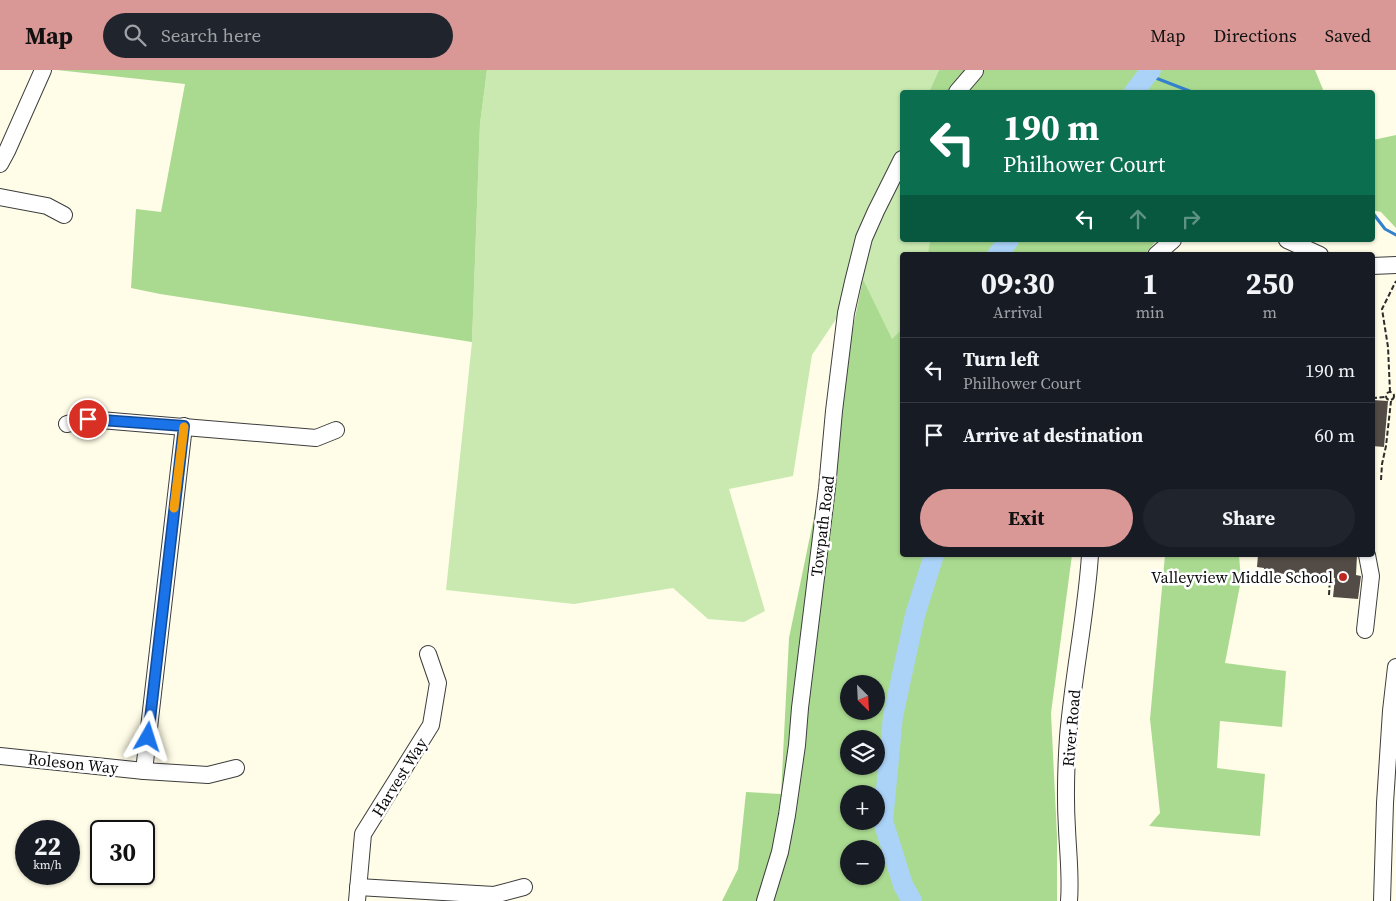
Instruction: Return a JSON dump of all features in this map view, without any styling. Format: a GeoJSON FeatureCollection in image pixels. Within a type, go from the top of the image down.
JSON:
{"type":"FeatureCollection","features":[{"type":"Feature","properties":{"kind":"street"},"geometry":{"type":"LineString","coordinates":[[0,164],[43,70]]}},
{"type":"Feature","properties":{"kind":"street"},"geometry":{"type":"LineString","coordinates":[[959,90],[975,71]]}},
{"type":"Feature","properties":{"kind":"street","name":"Towpath Road"},"geometry":{"type":"LineString","coordinates":[[765,901],[780,852],[796,754],[846,313],[864,238],[900,163]]}},
{"type":"Feature","properties":{"kind":"street"},"geometry":{"type":"LineString","coordinates":[[0,197],[47,206],[64,215]]}},
{"type":"Feature","properties":{"kind":"street"},"geometry":{"type":"LineString","coordinates":[[1159,252],[1170,242]]}},
{"type":"Feature","properties":{"kind":"street"},"geometry":{"type":"LineString","coordinates":[[1291,242],[1313,252]]}},
{"type":"Feature","properties":{"kind":"street"},"geometry":{"type":"LineString","coordinates":[[1375,266],[1396,265]]}},
{"type":"Feature","properties":{"kind":"street"},"geometry":{"type":"LineString","coordinates":[[67,424],[88,419],[316,438],[336,430]]}},
{"type":"Feature","properties":{"kind":"street"},"geometry":{"type":"LineString","coordinates":[[144,771],[184,426]]}},
{"type":"Feature","properties":{"kind":"street","name":"River Road"},"geometry":{"type":"LineString","coordinates":[[1069,901],[1066,827],[1068,736],[1088,586],[1090,557]]}},
{"type":"Feature","properties":{"kind":"street"},"geometry":{"type":"LineString","coordinates":[[1365,630],[1371,576],[1366,557]]}},
{"type":"Feature","properties":{"kind":"street","name":"Harvest Way"},"geometry":{"type":"LineString","coordinates":[[357,894],[363,834],[431,725],[438,683],[428,654]]}},
{"type":"Feature","properties":{"kind":"street"},"geometry":{"type":"LineString","coordinates":[[1382,901],[1384,803],[1396,667]]}},
{"type":"Feature","properties":{"kind":"street","name":"Roleson Way"},"geometry":{"type":"LineString","coordinates":[[0,756],[144,771],[208,775],[236,768]]}},
{"type":"Feature","properties":{"kind":"street"},"geometry":{"type":"LineString","coordinates":[[357,894],[494,895],[524,887]]}},
{"type":"Feature","properties":{"kind":"path"},"geometry":{"type":"LineString","coordinates":[[1381,480],[1391,400],[1395,397],[1390,392],[1388,347],[1382,309],[1396,281]]}},
{"type":"Feature","properties":{"kind":"path"},"geometry":{"type":"LineString","coordinates":[[1386,397],[1390,392]]}},
{"type":"Feature","properties":{"kind":"path"},"geometry":{"type":"LineString","coordinates":[[1375,398],[1386,397],[1388,400],[1391,400]]}},
{"type":"Feature","properties":{"kind":"path"},"geometry":{"type":"LineString","coordinates":[[1329,595],[1330,578]]}},
{"type":"Feature","properties":{"kind":"green space"},"geometry":{"type":"Polygon","coordinates":[[[57,70],[487,70],[480,124],[472,342],[131,288],[136,209],[161,212],[185,84],[57,70]]]}},
{"type":"Feature","properties":{"kind":"green space"},"geometry":{"type":"Polygon","coordinates":[[[487,70],[939,70],[930,90],[900,90],[900,155],[897,163],[900,170],[900,242],[930,242],[929,252],[900,252],[900,331],[892,340],[863,279],[812,355],[793,476],[729,489],[765,611],[744,622],[708,619],[673,588],[574,604],[446,590],[472,342],[480,124],[487,70]]]}},
{"type":"Feature","properties":{"kind":"green space"},"geometry":{"type":"Polygon","coordinates":[[[939,70],[1315,70],[1323,90],[930,90],[939,70]]]}},
{"type":"Feature","properties":{"kind":"green space"},"geometry":{"type":"Polygon","coordinates":[[[1396,135],[1396,228],[1381,212],[1375,211],[1375,140],[1396,135]]]}},
{"type":"Feature","properties":{"kind":"green space"},"geometry":{"type":"Polygon","coordinates":[[[930,242],[1155,242],[1147,252],[928,252],[930,242]]]}},
{"type":"Feature","properties":{"kind":"green space"},"geometry":{"type":"Polygon","coordinates":[[[863,279],[892,339],[900,331],[900,557],[1072,557],[1051,713],[1057,836],[1057,901],[722,901],[738,869],[746,792],[781,794],[789,638],[863,279]]]}},
{"type":"Feature","properties":{"kind":"green space"},"geometry":{"type":"Polygon","coordinates":[[[1165,557],[1239,557],[1241,580],[1225,663],[1286,671],[1282,727],[1220,721],[1217,768],[1265,774],[1260,836],[1149,826],[1160,813],[1150,719],[1165,557]]]}},
{"type":"Feature","properties":{"kind":"building"},"geometry":{"type":"Polygon","coordinates":[[[1375,400],[1388,401],[1384,447],[1375,446],[1375,400]]]}},
{"type":"Feature","properties":{"kind":"building","name":"Valleyview Middle School"},"geometry":{"type":"Polygon","coordinates":[[[1258,557],[1357,557],[1356,575],[1361,576],[1358,599],[1333,597],[1335,578],[1274,573],[1273,580],[1263,579],[1264,568],[1257,567],[1258,557]]]}},
{"type":"Feature","properties":{"kind":"waterway"},"geometry":{"type":"LineString","coordinates":[[1136,90],[1151,70]]}},
{"type":"Feature","properties":{"kind":"waterway"},"geometry":{"type":"LineString","coordinates":[[1148,75],[1187,90]]}},
{"type":"Feature","properties":{"kind":"waterway"},"geometry":{"type":"LineString","coordinates":[[1375,216],[1385,229],[1396,235]]}},
{"type":"Feature","properties":{"kind":"waterway"},"geometry":{"type":"LineString","coordinates":[[999,252],[1007,242]]}},
{"type":"Feature","properties":{"kind":"waterway"},"geometry":{"type":"LineString","coordinates":[[912,901],[903,885],[883,821],[893,716],[915,615],[933,557]]}},
{"type":"Feature","properties":{"kind":"slow traffic"},"geometry":{"type":"LineString","coordinates":[[174,508],[184,427]]}},
{"type":"Feature","properties":{"kind":"place","name":"Valleyview Middle School"},"geometry":{"type":"Point","coordinates":[1343,577]}},
{"type":"Feature","properties":{"kind":"route"},"geometry":{"type":"LineString","coordinates":[[88,419],[184,426],[148,737]]}}]}
